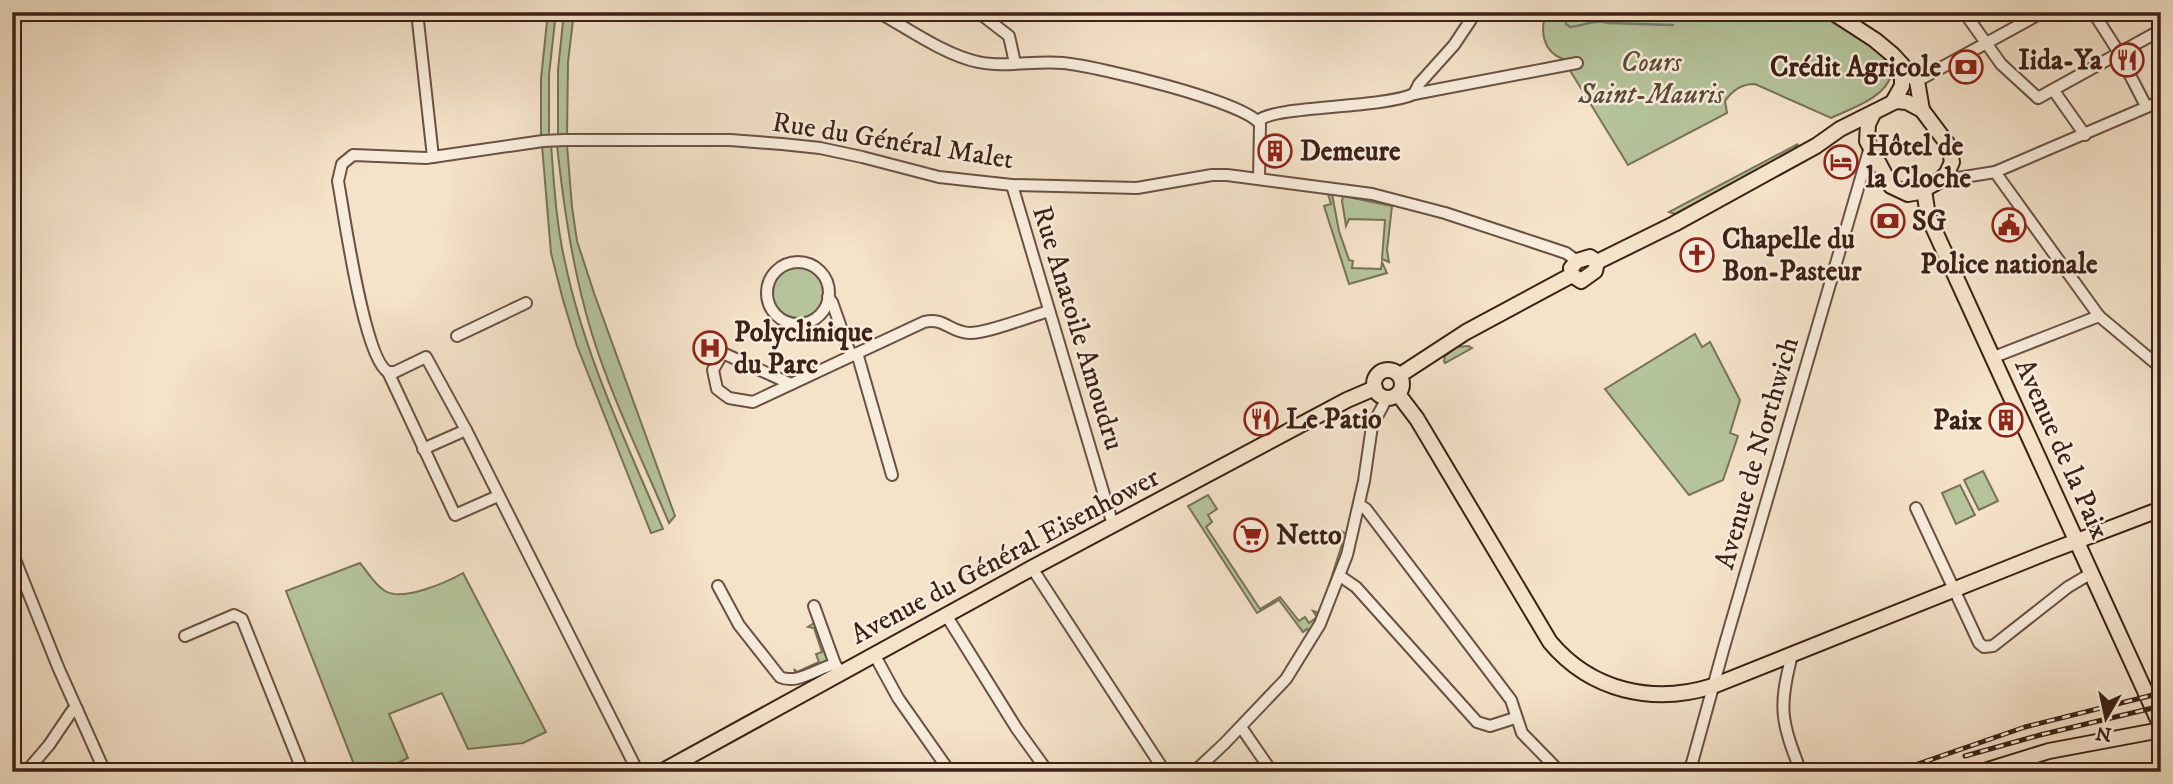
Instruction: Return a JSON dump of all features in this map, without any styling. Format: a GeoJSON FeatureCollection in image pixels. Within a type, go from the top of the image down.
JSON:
{"type":"FeatureCollection","features":[{"type":"Feature","properties":{"kind":"main road"},"geometry":{"type":"LineString","coordinates":[[1832,12],[1881,44],[1917,81],[1922,110]]}},
{"type":"Feature","properties":{"kind":"main road"},"geometry":{"type":"LineString","coordinates":[[1893,102],[1902,86],[1902,66]]}},
{"type":"Feature","properties":{"kind":"main road"},"geometry":{"type":"LineString","coordinates":[[1574,268],[1590,257],[1597,262],[1674,224],[1816,146],[1840,129],[1893,102],[1908,102],[1922,110],[1949,146],[1951,165],[1947,173],[1924,190],[1908,194],[1891,186],[1869,144],[1868,124],[1874,113]]}},
{"type":"Feature","properties":{"kind":"main road"},"geometry":{"type":"LineString","coordinates":[[1840,129],[1869,144]]}},
{"type":"Feature","properties":{"kind":"main road","name":"Avenue de la Paix"},"geometry":{"type":"LineString","coordinates":[[1924,190],[1928,216],[2161,728]]}},
{"type":"Feature","properties":{"kind":"main road","name":"Avenue du Général Eisenhower"},"geometry":{"type":"LineString","coordinates":[[661,772],[838,668],[874,654],[1347,400],[1375,388],[1375,379],[1382,371],[1391,370],[1399,375],[1574,268]]}},
{"type":"Feature","properties":{"kind":"main road"},"geometry":{"type":"LineString","coordinates":[[1392,396],[1402,387],[1399,375]]}},
{"type":"Feature","properties":{"kind":"main road"},"geometry":{"type":"LineString","coordinates":[[1375,388],[1379,395],[1392,396],[1417,419],[1543,632],[1562,656],[1603,683],[1638,693],[1686,694],[1713,686],[2161,509]]}},
{"type":"Feature","properties":{"kind":"main road"},"geometry":{"type":"LineString","coordinates":[[1981,772],[2041,753],[2106,742],[2161,728]]}},
{"type":"Feature","properties":{"kind":"main road"},"geometry":{"type":"LineString","coordinates":[[2106,742],[2137,743],[2161,740]]}},
{"type":"Feature","properties":{"kind":"street"},"geometry":{"type":"LineString","coordinates":[[417,12],[433,157]]}},
{"type":"Feature","properties":{"kind":"street"},"geometry":{"type":"LineString","coordinates":[[878,12],[970,60],[981,63],[1071,64],[1184,90],[1229,106],[1258,121],[1261,134],[1259,178]]}},
{"type":"Feature","properties":{"kind":"street"},"geometry":{"type":"LineString","coordinates":[[978,12],[1009,36],[1015,63]]}},
{"type":"Feature","properties":{"kind":"street"},"geometry":{"type":"LineString","coordinates":[[1414,94],[1419,84],[1454,45],[1476,12]]}},
{"type":"Feature","properties":{"kind":"street"},"geometry":{"type":"LineString","coordinates":[[1964,12],[2008,72],[2038,99],[2161,30]]}},
{"type":"Feature","properties":{"kind":"street"},"geometry":{"type":"LineString","coordinates":[[1917,81],[2043,12]]}},
{"type":"Feature","properties":{"kind":"street"},"geometry":{"type":"LineString","coordinates":[[2093,12],[2146,106]]}},
{"type":"Feature","properties":{"kind":"street"},"geometry":{"type":"LineString","coordinates":[[1258,121],[1262,117],[1282,112],[1378,103],[1577,62]]}},
{"type":"Feature","properties":{"kind":"street"},"geometry":{"type":"LineString","coordinates":[[2054,91],[2085,135]]}},
{"type":"Feature","properties":{"kind":"street"},"geometry":{"type":"LineString","coordinates":[[1939,181],[1995,172],[2161,101]]}},
{"type":"Feature","properties":{"kind":"street","name":"Rue du Général Malet"},"geometry":{"type":"LineString","coordinates":[[388,372],[380,365],[365,319],[338,181],[342,164],[358,154],[433,157],[565,140],[730,140],[820,148],[939,177],[1012,185],[1137,188],[1212,175],[1259,178],[1331,187],[1404,201],[1566,253],[1574,268]]}},
{"type":"Feature","properties":{"kind":"street","name":"Avenue de Northwich"},"geometry":{"type":"LineString","coordinates":[[1692,769],[1694,750],[1869,144]]}},
{"type":"Feature","properties":{"kind":"street"},"geometry":{"type":"LineString","coordinates":[[1951,165],[1969,177]]}},
{"type":"Feature","properties":{"kind":"street"},"geometry":{"type":"LineString","coordinates":[[1995,172],[2099,316],[2161,368]]}},
{"type":"Feature","properties":{"kind":"street","name":"Rue Anatoile Amoudru"},"geometry":{"type":"LineString","coordinates":[[1012,185],[1113,525]]}},
{"type":"Feature","properties":{"kind":"street"},"geometry":{"type":"LineString","coordinates":[[828,297],[819,315],[801,324],[791,323],[774,312],[767,293],[773,274],[790,263],[800,262],[818,270],[825,278],[828,297],[854,354],[892,475]]}},
{"type":"Feature","properties":{"kind":"street"},"geometry":{"type":"LineString","coordinates":[[457,336],[526,303]]}},
{"type":"Feature","properties":{"kind":"street"},"geometry":{"type":"LineString","coordinates":[[722,354],[714,366],[713,377],[717,389],[729,398],[752,402],[932,320],[941,321],[956,331],[968,334],[1049,312]]}},
{"type":"Feature","properties":{"kind":"street"},"geometry":{"type":"LineString","coordinates":[[1994,357],[2099,316]]}},
{"type":"Feature","properties":{"kind":"street"},"geometry":{"type":"LineString","coordinates":[[705,345],[791,384]]}},
{"type":"Feature","properties":{"kind":"street"},"geometry":{"type":"LineString","coordinates":[[498,496],[455,515],[388,372],[395,372],[426,357],[466,430],[638,772]]}},
{"type":"Feature","properties":{"kind":"street"},"geometry":{"type":"LineString","coordinates":[[1194,772],[1286,679],[1320,624],[1340,576],[1360,505],[1372,426],[1392,396]]}},
{"type":"Feature","properties":{"kind":"street"},"geometry":{"type":"LineString","coordinates":[[423,449],[466,430]]}},
{"type":"Feature","properties":{"kind":"street"},"geometry":{"type":"LineString","coordinates":[[1360,505],[1366,509],[1491,672],[1511,700],[1515,718],[1530,743],[1560,772]]}},
{"type":"Feature","properties":{"kind":"street"},"geometry":{"type":"LineString","coordinates":[[1916,508],[1979,643],[1984,647],[1991,648],[2068,587],[2090,574]]}},
{"type":"Feature","properties":{"kind":"street"},"geometry":{"type":"LineString","coordinates":[[12,552],[37,617],[105,772]]}},
{"type":"Feature","properties":{"kind":"street"},"geometry":{"type":"LineString","coordinates":[[1032,568],[1166,772]]}},
{"type":"Feature","properties":{"kind":"street"},"geometry":{"type":"LineString","coordinates":[[1340,576],[1356,587],[1477,722],[1490,726],[1515,718]]}},
{"type":"Feature","properties":{"kind":"street"},"geometry":{"type":"LineString","coordinates":[[718,586],[739,625],[780,677],[794,680],[838,668],[814,606]]}},
{"type":"Feature","properties":{"kind":"street"},"geometry":{"type":"LineString","coordinates":[[185,636],[234,615],[242,619],[303,772]]}},
{"type":"Feature","properties":{"kind":"street"},"geometry":{"type":"LineString","coordinates":[[946,615],[1017,729],[1048,772]]}},
{"type":"Feature","properties":{"kind":"street"},"geometry":{"type":"LineString","coordinates":[[874,654],[898,698],[950,772]]}},
{"type":"Feature","properties":{"kind":"street"},"geometry":{"type":"LineString","coordinates":[[1792,655],[1781,705],[1801,772]]}},
{"type":"Feature","properties":{"kind":"street"},"geometry":{"type":"LineString","coordinates":[[26,772],[45,751],[72,711],[77,709]]}},
{"type":"Feature","properties":{"kind":"street"},"geometry":{"type":"LineString","coordinates":[[1241,727],[1272,772]]}},
{"type":"Feature","properties":{"kind":"green space"},"geometry":{"type":"Polygon","coordinates":[[[548,12],[556,12],[549,75],[549,136],[541,137],[541,79],[548,12]]]}},
{"type":"Feature","properties":{"kind":"green space"},"geometry":{"type":"Polygon","coordinates":[[[564,12],[574,12],[568,62],[567,137],[558,138],[558,70],[564,12]]]}},
{"type":"Feature","properties":{"kind":"green space","name":"Cours Saint-Mauris"},"geometry":{"type":"Polygon","coordinates":[[[1547,12],[1816,12],[1876,49],[1888,62],[1892,73],[1889,82],[1876,96],[1831,118],[1755,84],[1741,86],[1725,101],[1727,113],[1628,165],[1563,59],[1547,46],[1543,26],[1547,12]]]}},
{"type":"Feature","properties":{"kind":"green space"},"geometry":{"type":"Polygon","coordinates":[[[551,144],[559,233],[573,296],[607,397],[663,529],[651,533],[577,346],[563,300],[551,253],[542,145],[551,144]]]}},
{"type":"Feature","properties":{"kind":"green space"},"geometry":{"type":"Polygon","coordinates":[[[1798,144],[1793,151],[1675,214],[1669,212],[1798,144]]]}},
{"type":"Feature","properties":{"kind":"green space"},"geometry":{"type":"Polygon","coordinates":[[[557,145],[567,145],[577,241],[675,516],[669,523],[618,406],[592,334],[570,240],[557,145]]]}},
{"type":"Feature","properties":{"kind":"green space"},"geometry":{"type":"Polygon","coordinates":[[[1328,194],[1332,194],[1339,231],[1349,260],[1353,261],[1352,268],[1381,269],[1382,262],[1387,273],[1349,284],[1324,206],[1331,204],[1328,194]]]}},
{"type":"Feature","properties":{"kind":"green space"},"geometry":{"type":"Polygon","coordinates":[[[1343,196],[1392,206],[1387,250],[1389,262],[1382,259],[1385,220],[1349,219],[1346,226],[1343,196]]]}},
{"type":"Feature","properties":{"kind":"green space"},"geometry":{"type":"Polygon","coordinates":[[[798,262],[820,271],[829,293],[820,315],[798,324],[776,315],[767,293],[776,271],[798,262]]]}},
{"type":"Feature","properties":{"kind":"green space"},"geometry":{"type":"Polygon","coordinates":[[[1695,334],[1702,347],[1710,342],[1740,400],[1730,433],[1738,436],[1723,480],[1689,495],[1605,389],[1695,334]]]}},
{"type":"Feature","properties":{"kind":"green space"},"geometry":{"type":"Polygon","coordinates":[[[1457,347],[1472,348],[1445,363],[1445,356],[1457,347]]]}},
{"type":"Feature","properties":{"kind":"green space"},"geometry":{"type":"Polygon","coordinates":[[[1983,471],[1998,501],[1979,510],[1964,480],[1983,471]]]}},
{"type":"Feature","properties":{"kind":"green space"},"geometry":{"type":"Polygon","coordinates":[[[1960,485],[1975,515],[1956,524],[1942,493],[1960,485]]]}},
{"type":"Feature","properties":{"kind":"green space"},"geometry":{"type":"Polygon","coordinates":[[[1208,495],[1217,509],[1208,515],[1212,522],[1206,527],[1260,609],[1280,597],[1299,621],[1305,617],[1309,623],[1317,617],[1313,611],[1320,613],[1344,538],[1337,535],[1341,531],[1348,535],[1324,608],[1310,633],[1307,629],[1303,632],[1279,600],[1257,613],[1188,506],[1208,495]]]}},
{"type":"Feature","properties":{"kind":"green space"},"geometry":{"type":"Polygon","coordinates":[[[360,563],[378,585],[393,594],[425,590],[463,573],[546,732],[523,743],[468,749],[442,693],[389,714],[408,758],[379,772],[357,772],[286,591],[360,563]]]}},
{"type":"Feature","properties":{"kind":"green space"},"geometry":{"type":"Polygon","coordinates":[[[814,623],[830,660],[796,674],[794,669],[797,672],[819,662],[816,654],[822,652],[814,628],[808,627],[814,623]]]}},
{"type":"Feature","properties":{"kind":"waterway"},"geometry":{"type":"LineString","coordinates":[[1570,12],[1566,17],[1566,24],[1570,27],[1598,22],[1673,25]]}},
{"type":"Feature","properties":{"kind":"railway"},"geometry":{"type":"LineString","coordinates":[[1895,772],[2025,727],[2161,693]]}},
{"type":"Feature","properties":{"kind":"railway"},"geometry":{"type":"LineString","coordinates":[[1965,756],[2161,706]]}},
{"type":"Feature","properties":{"kind":"place","name":"Iida-Ya"},"geometry":{"type":"Point","coordinates":[2127,60]}},
{"type":"Feature","properties":{"kind":"place","name":"Crédit Agricole"},"geometry":{"type":"Point","coordinates":[1966,67]}},
{"type":"Feature","properties":{"kind":"place","name":"Demeure"},"geometry":{"type":"Point","coordinates":[1275,151]}},
{"type":"Feature","properties":{"kind":"place","name":"Hôtel de la Cloche"},"geometry":{"type":"Point","coordinates":[1841,162]}},
{"type":"Feature","properties":{"kind":"place","name":"SG"},"geometry":{"type":"Point","coordinates":[1888,221]}},
{"type":"Feature","properties":{"kind":"place","name":"Police nationale"},"geometry":{"type":"Point","coordinates":[2009,225]}},
{"type":"Feature","properties":{"kind":"place","name":"Chapelle du Bon-Pasteur"},"geometry":{"type":"Point","coordinates":[1697,255]}},
{"type":"Feature","properties":{"kind":"place","name":"Polyclinique du Parc"},"geometry":{"type":"Point","coordinates":[710,348]}},
{"type":"Feature","properties":{"kind":"place","name":"Le Patio"},"geometry":{"type":"Point","coordinates":[1261,419]}},
{"type":"Feature","properties":{"kind":"place","name":"Paix"},"geometry":{"type":"Point","coordinates":[2006,420]}},
{"type":"Feature","properties":{"kind":"place","name":"Netto"},"geometry":{"type":"Point","coordinates":[1251,535]}}]}
